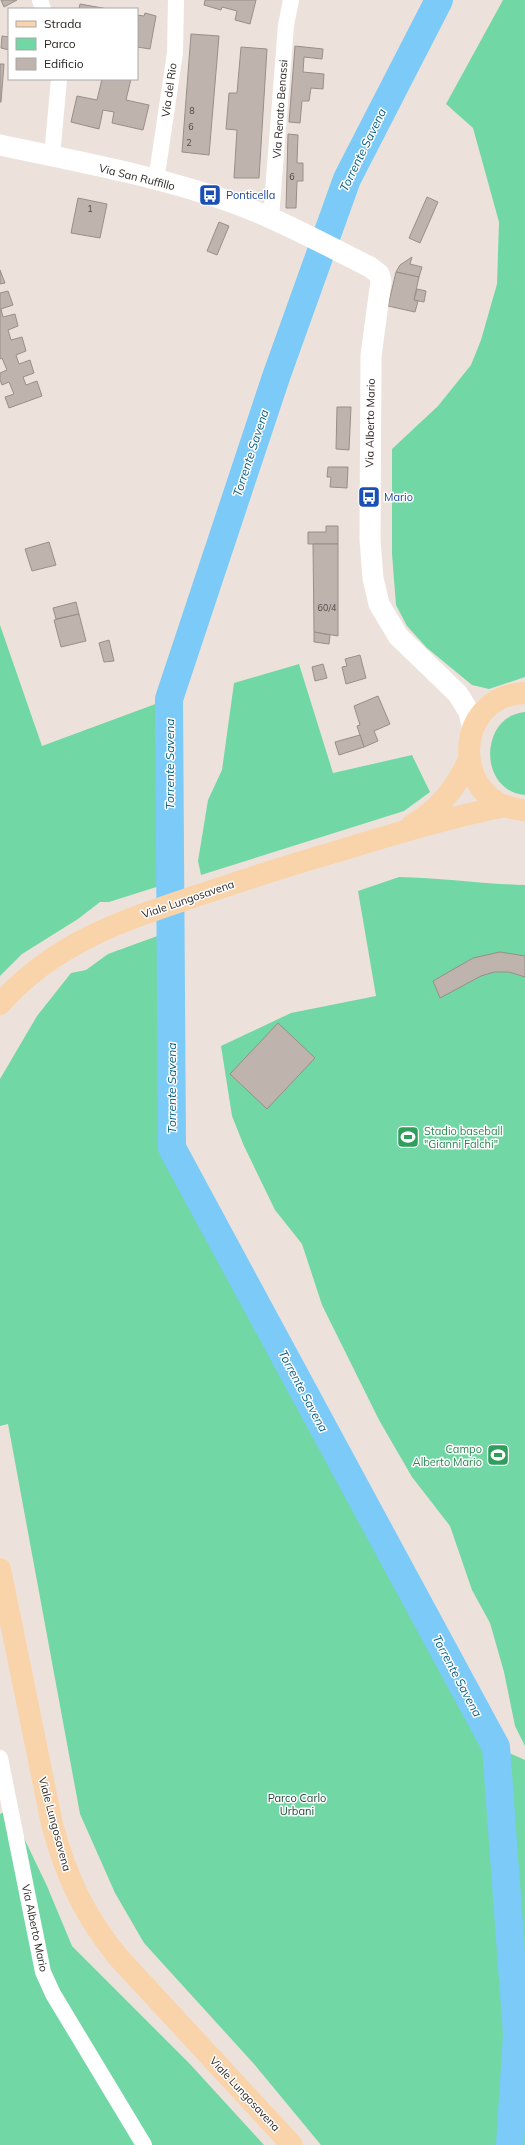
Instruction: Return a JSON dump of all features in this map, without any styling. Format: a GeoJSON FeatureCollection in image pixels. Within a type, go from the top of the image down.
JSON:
{"type":"FeatureCollection","features":[{"type":"Feature","properties":{"kind":"main road"},"geometry":{"type":"LineString","coordinates":[[516,808],[493,800],[482,790],[474,778],[468,762],[469,740],[480,716],[490,706],[502,698],[525,693]]}},
{"type":"Feature","properties":{"kind":"main road","name":"Viale Lungosavena"},"geometry":{"type":"LineString","coordinates":[[397,834],[420,820],[450,793],[468,762]]}},
{"type":"Feature","properties":{"kind":"main road","name":"Viale Lungosavena"},"geometry":{"type":"LineString","coordinates":[[0,1004],[17,984],[65,949],[99,931],[139,915],[279,868],[397,834],[471,814],[516,808]]}},
{"type":"Feature","properties":{"kind":"main road","name":"Viale Lungosavena"},"geometry":{"type":"LineString","coordinates":[[0,1569],[52,1824],[61,1858],[71,1883],[99,1933],[118,1957],[292,2145]]}},
{"type":"Feature","properties":{"kind":"street","name":"Via del Rio"},"geometry":{"type":"LineString","coordinates":[[156,181],[174,53],[176,0]]}},
{"type":"Feature","properties":{"kind":"street","name":"Via Renato Benassi"},"geometry":{"type":"LineString","coordinates":[[272,218],[286,25],[291,0]]}},
{"type":"Feature","properties":{"kind":"street"},"geometry":{"type":"LineString","coordinates":[[52,156],[59,80]]}},
{"type":"Feature","properties":{"kind":"street","name":"Via San Ruffillo"},"geometry":{"type":"LineString","coordinates":[[0,145],[52,156],[210,195],[272,218]]}},
{"type":"Feature","properties":{"kind":"street","name":"Via Alberto Mario"},"geometry":{"type":"LineString","coordinates":[[272,218],[370,267],[379,274],[381,281],[371,356],[369,494],[373,578],[379,604],[391,626],[398,636],[453,688],[466,707],[473,729]]}},
{"type":"Feature","properties":{"kind":"street","name":"Via Alberto Mario"},"geometry":{"type":"LineString","coordinates":[[453,688],[482,699],[502,698]]}},
{"type":"Feature","properties":{"kind":"street","name":"Via Alberto Mario"},"geometry":{"type":"LineString","coordinates":[[0,1758],[43,1972],[53,1994],[144,2145]]}},
{"type":"Feature","properties":{"kind":"green space"},"geometry":{"type":"Polygon","coordinates":[[[503,0],[525,0],[525,677],[489,689],[472,685],[427,648],[407,626],[396,605],[392,554],[392,449],[438,406],[471,365],[481,340],[497,284],[499,222],[473,128],[446,104],[503,0]]]}},
{"type":"Feature","properties":{"kind":"green space"},"geometry":{"type":"Polygon","coordinates":[[[0,625],[42,746],[169,699],[169,883],[109,902],[100,902],[78,919],[22,954],[0,976],[0,625]]]}},
{"type":"Feature","properties":{"kind":"green space"},"geometry":{"type":"Polygon","coordinates":[[[299,664],[333,773],[412,755],[430,792],[404,811],[201,875],[198,861],[208,800],[222,770],[234,683],[299,664]]]}},
{"type":"Feature","properties":{"kind":"green space"},"geometry":{"type":"Polygon","coordinates":[[[525,712],[525,795],[510,790],[499,781],[492,768],[490,754],[492,739],[499,726],[510,717],[525,712]]]}},
{"type":"Feature","properties":{"kind":"green space"},"geometry":{"type":"Polygon","coordinates":[[[399,877],[525,885],[525,1746],[515,1726],[504,1672],[490,1623],[472,1590],[450,1526],[412,1477],[379,1420],[322,1305],[302,1244],[275,1210],[244,1146],[232,1116],[221,1046],[291,1013],[376,996],[358,891],[399,877]]]}},
{"type":"Feature","properties":{"kind":"green space","name":"Parco Carlo Urbani"},"geometry":{"type":"Polygon","coordinates":[[[171,931],[172,1148],[496,1747],[525,1760],[525,2145],[321,2145],[254,2064],[144,1943],[115,1893],[80,1814],[8,1424],[0,1426],[0,1079],[37,1016],[71,973],[86,970],[108,954],[171,931]]]}},
{"type":"Feature","properties":{"kind":"green space"},"geometry":{"type":"Polygon","coordinates":[[[10,1809],[47,1886],[72,1946],[189,2063],[264,2145],[0,2145],[0,1814],[10,1809]]]}},
{"type":"Feature","properties":{"kind":"building"},"geometry":{"type":"Polygon","coordinates":[[[1,0],[17,0],[4,7],[1,0]]]}},
{"type":"Feature","properties":{"kind":"building"},"geometry":{"type":"Polygon","coordinates":[[[205,0],[256,0],[250,24],[235,20],[237,11],[222,7],[221,10],[204,5],[205,0]]]}},
{"type":"Feature","properties":{"kind":"building"},"geometry":{"type":"Polygon","coordinates":[[[80,4],[102,8],[79,8],[80,4]]]}},
{"type":"Feature","properties":{"kind":"building"},"geometry":{"type":"Polygon","coordinates":[[[145,13],[156,16],[150,49],[138,47],[138,15],[144,16],[145,13]]]}},
{"type":"Feature","properties":{"kind":"building"},"geometry":{"type":"Polygon","coordinates":[[[191,34],[219,36],[209,155],[182,152],[191,34]]]}},
{"type":"Feature","properties":{"kind":"building"},"geometry":{"type":"Polygon","coordinates":[[[2,36],[8,37],[8,50],[1,48],[2,36]]]}},
{"type":"Feature","properties":{"kind":"building"},"geometry":{"type":"Polygon","coordinates":[[[295,46],[323,49],[322,59],[304,57],[303,72],[324,74],[323,89],[311,88],[309,101],[302,101],[300,123],[289,122],[295,46]]]}},
{"type":"Feature","properties":{"kind":"building"},"geometry":{"type":"Polygon","coordinates":[[[241,47],[267,49],[259,178],[234,178],[237,130],[226,129],[229,93],[237,93],[241,47]]]}},
{"type":"Feature","properties":{"kind":"building"},"geometry":{"type":"Polygon","coordinates":[[[0,64],[4,64],[1,102],[0,102],[0,64]]]}},
{"type":"Feature","properties":{"kind":"building"},"geometry":{"type":"Polygon","coordinates":[[[102,80],[131,80],[126,100],[149,105],[143,130],[112,123],[114,112],[103,110],[99,129],[71,122],[77,96],[97,100],[102,80]]]}},
{"type":"Feature","properties":{"kind":"building"},"geometry":{"type":"Polygon","coordinates":[[[288,134],[298,135],[297,163],[303,163],[303,181],[297,181],[296,208],[286,208],[288,134]]]}},
{"type":"Feature","properties":{"kind":"building"},"geometry":{"type":"Polygon","coordinates":[[[427,197],[438,202],[420,243],[409,238],[427,197]]]}},
{"type":"Feature","properties":{"kind":"building"},"geometry":{"type":"Polygon","coordinates":[[[78,198],[107,204],[100,238],[71,233],[78,198]]]}},
{"type":"Feature","properties":{"kind":"building"},"geometry":{"type":"Polygon","coordinates":[[[219,222],[229,226],[217,255],[207,251],[219,222]]]}},
{"type":"Feature","properties":{"kind":"building"},"geometry":{"type":"Polygon","coordinates":[[[412,257],[410,264],[422,267],[419,277],[396,272],[400,265],[412,257]]]}},
{"type":"Feature","properties":{"kind":"building"},"geometry":{"type":"Polygon","coordinates":[[[0,270],[5,283],[0,284],[0,270]]]}},
{"type":"Feature","properties":{"kind":"building"},"geometry":{"type":"Polygon","coordinates":[[[396,272],[419,277],[414,300],[418,301],[415,312],[388,306],[396,272]]]}},
{"type":"Feature","properties":{"kind":"building"},"geometry":{"type":"Polygon","coordinates":[[[417,289],[426,291],[424,302],[414,300],[417,289]]]}},
{"type":"Feature","properties":{"kind":"building"},"geometry":{"type":"Polygon","coordinates":[[[8,291],[13,305],[1,309],[3,317],[15,314],[18,326],[8,330],[11,340],[22,337],[26,351],[16,355],[19,364],[30,360],[34,373],[23,377],[26,385],[37,381],[42,396],[9,408],[5,397],[14,394],[9,382],[2,385],[0,380],[0,373],[7,370],[2,358],[0,359],[0,293],[8,291]]]}},
{"type":"Feature","properties":{"kind":"building"},"geometry":{"type":"Polygon","coordinates":[[[337,407],[351,407],[349,450],[336,449],[337,407]]]}},
{"type":"Feature","properties":{"kind":"building"},"geometry":{"type":"Polygon","coordinates":[[[328,467],[348,467],[347,488],[330,487],[331,477],[327,477],[328,467]]]}},
{"type":"Feature","properties":{"kind":"building"},"geometry":{"type":"Polygon","coordinates":[[[326,526],[338,526],[338,544],[308,544],[308,532],[326,532],[326,526]]]}},
{"type":"Feature","properties":{"kind":"building"},"geometry":{"type":"Polygon","coordinates":[[[49,542],[56,565],[32,571],[25,549],[49,542]]]}},
{"type":"Feature","properties":{"kind":"building"},"geometry":{"type":"Polygon","coordinates":[[[313,544],[338,544],[338,636],[314,632],[313,544]]]}},
{"type":"Feature","properties":{"kind":"building"},"geometry":{"type":"Polygon","coordinates":[[[76,602],[79,614],[56,619],[53,608],[76,602]]]}},
{"type":"Feature","properties":{"kind":"building"},"geometry":{"type":"Polygon","coordinates":[[[79,614],[86,641],[61,647],[54,620],[79,614]]]}},
{"type":"Feature","properties":{"kind":"building"},"geometry":{"type":"Polygon","coordinates":[[[314,632],[330,635],[329,644],[314,642],[314,632]]]}},
{"type":"Feature","properties":{"kind":"building"},"geometry":{"type":"Polygon","coordinates":[[[109,640],[114,661],[104,662],[99,643],[109,640]]]}},
{"type":"Feature","properties":{"kind":"building"},"geometry":{"type":"Polygon","coordinates":[[[360,655],[366,678],[346,684],[342,667],[347,666],[345,659],[360,655]]]}},
{"type":"Feature","properties":{"kind":"building"},"geometry":{"type":"Polygon","coordinates":[[[323,664],[327,678],[315,681],[312,667],[323,664]]]}},
{"type":"Feature","properties":{"kind":"building"},"geometry":{"type":"Polygon","coordinates":[[[378,696],[390,724],[374,731],[378,741],[364,747],[357,726],[360,725],[354,706],[378,696]]]}},
{"type":"Feature","properties":{"kind":"building"},"geometry":{"type":"Polygon","coordinates":[[[360,735],[364,747],[339,755],[335,742],[360,735]]]}},
{"type":"Feature","properties":{"kind":"building"},"geometry":{"type":"Polygon","coordinates":[[[500,952],[525,956],[525,977],[509,972],[494,972],[481,976],[440,998],[433,981],[473,958],[500,952]]]}},
{"type":"Feature","properties":{"kind":"building"},"geometry":{"type":"Polygon","coordinates":[[[278,1023],[315,1058],[267,1109],[230,1074],[278,1023]]]}},
{"type":"Feature","properties":{"kind":"waterway","name":"Torrente Savena"},"geometry":{"type":"LineString","coordinates":[[439,0],[347,179],[276,377],[169,699],[172,1148],[496,1747],[517,2034],[510,2145]]}},
{"type":"Feature","properties":{"kind":"place","name":"Ponticella"},"geometry":{"type":"Point","coordinates":[210,195]}},
{"type":"Feature","properties":{"kind":"place","name":"Mario"},"geometry":{"type":"Point","coordinates":[369,497]}},
{"type":"Feature","properties":{"kind":"place","name":"Stadio baseball \"Gianni Falchi\""},"geometry":{"type":"Point","coordinates":[408,1137]}},
{"type":"Feature","properties":{"kind":"place","name":"Campo Alberto Mario"},"geometry":{"type":"Point","coordinates":[498,1455]}}]}
